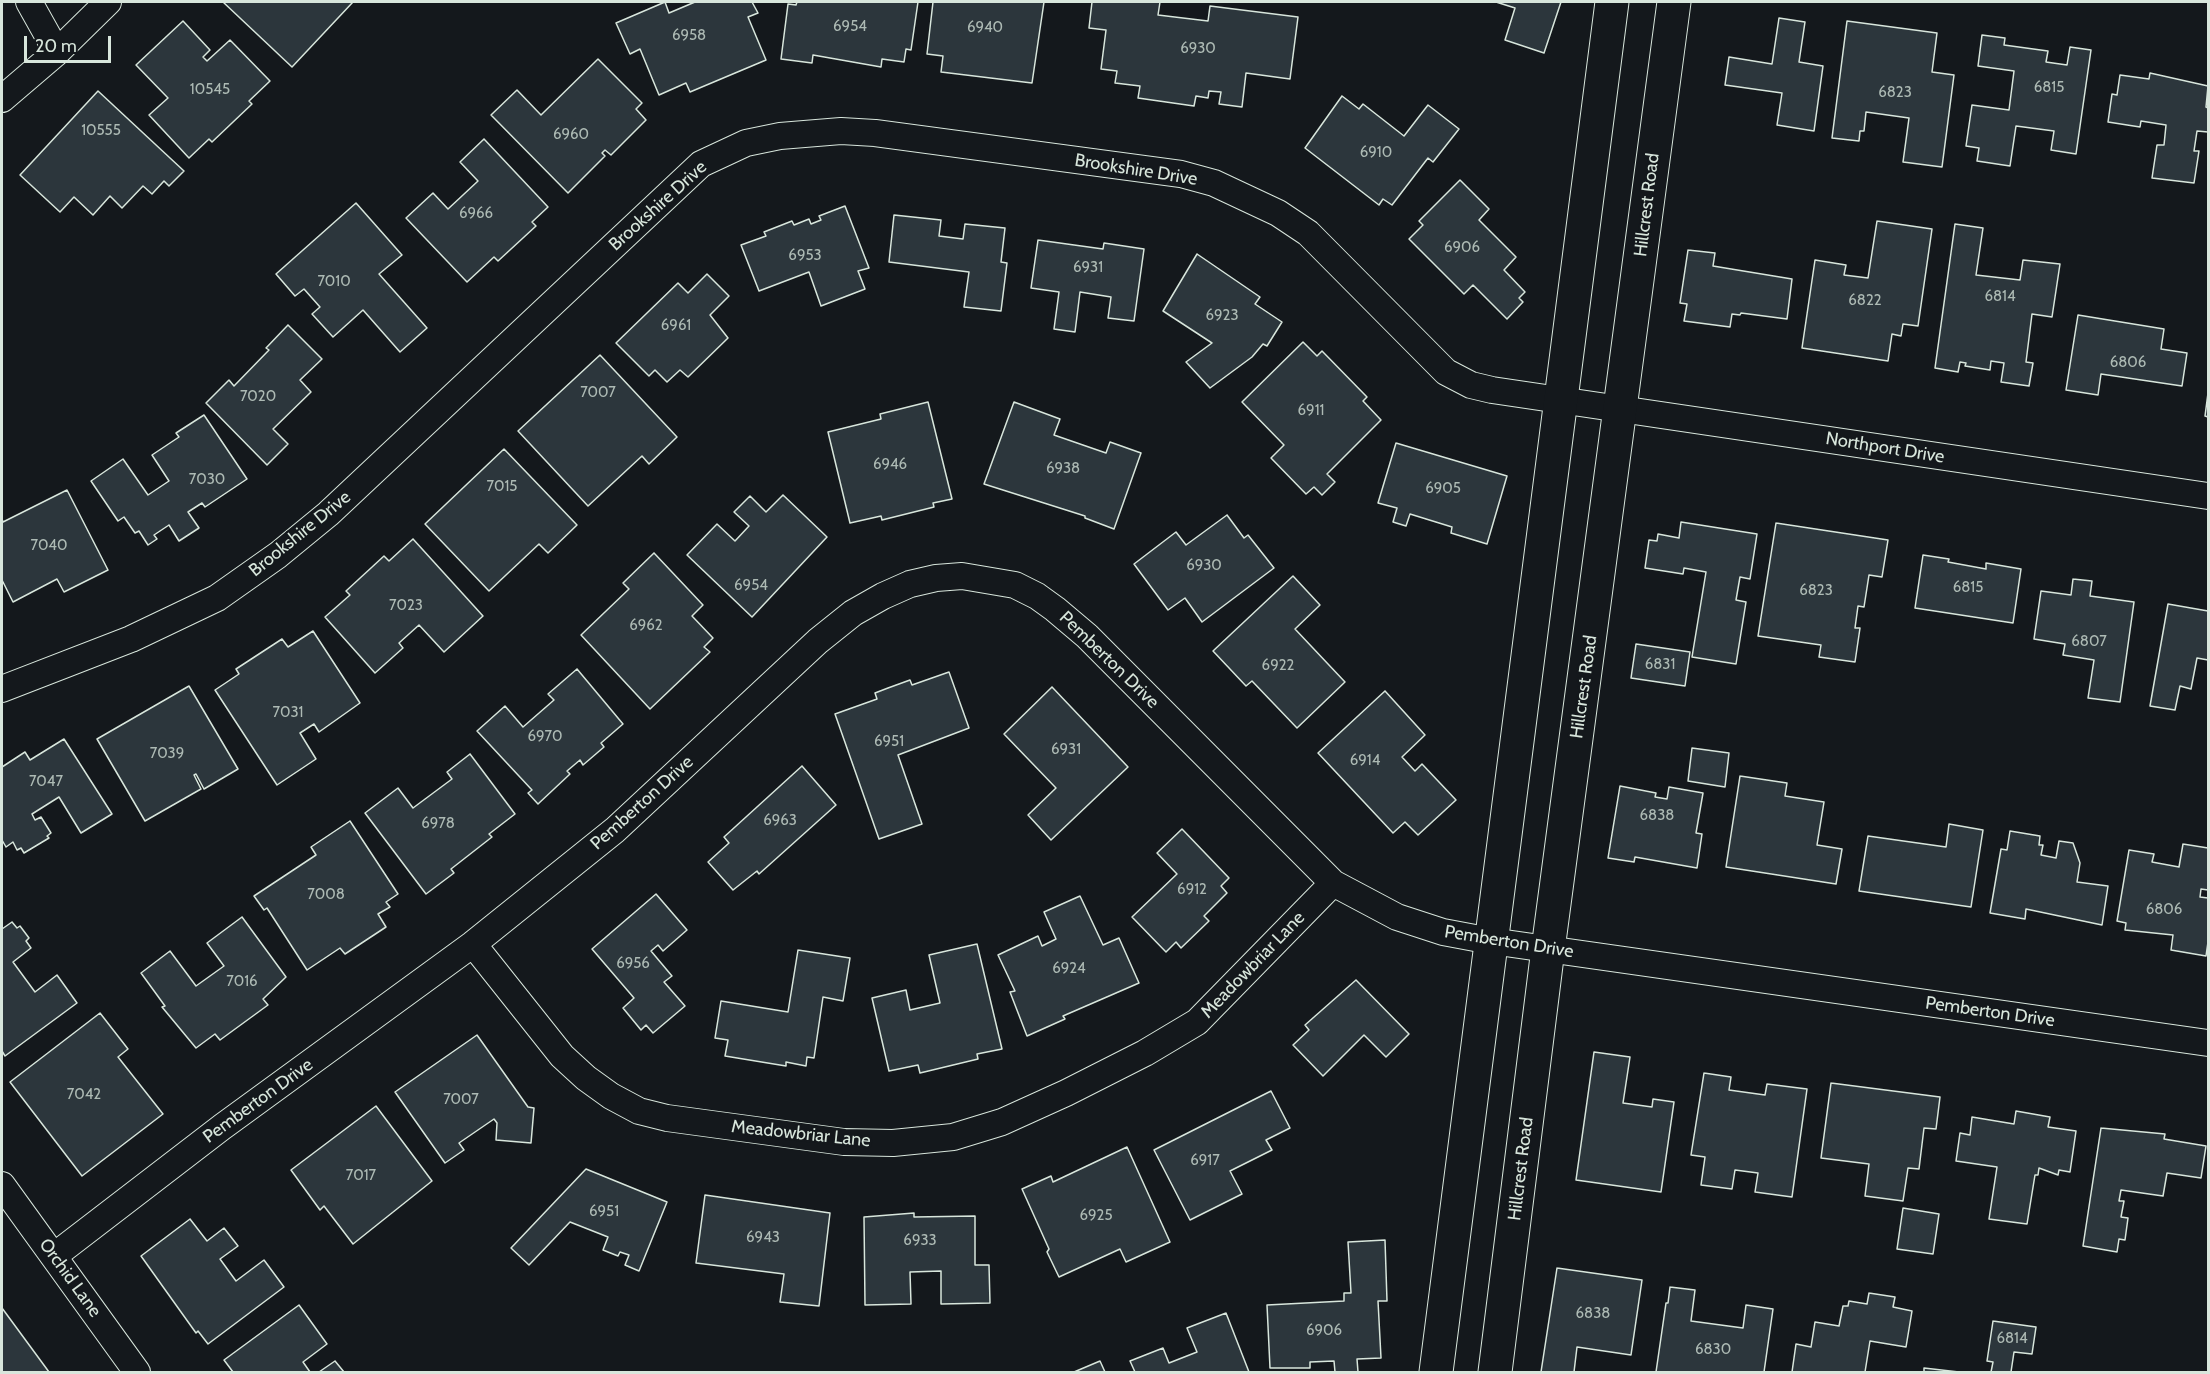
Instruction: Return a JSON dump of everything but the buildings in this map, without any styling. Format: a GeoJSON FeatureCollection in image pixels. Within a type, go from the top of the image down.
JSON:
{"type":"FeatureCollection","features":[{"type":"Feature","properties":{"kind":"main road"},"geometry":{"type":"LineString","coordinates":[[1436,1372],[1612,2]]}},
{"type":"Feature","properties":{"kind":"main road","name":"Hillcrest Road"},"geometry":{"type":"LineString","coordinates":[[1495,1372],[1548,949],[1674,2]]}},
{"type":"Feature","properties":{"kind":"street"},"geometry":{"type":"LineString","coordinates":[[29,2],[57,52]]}},
{"type":"Feature","properties":{"kind":"street"},"geometry":{"type":"LineString","coordinates":[[2,99],[57,52],[108,2]]}},
{"type":"Feature","properties":{"kind":"street","name":"Brookshire Drive"},"geometry":{"type":"LineString","coordinates":[[2,689],[131,639],[217,598],[279,555],[328,514],[701,164],[746,143],[780,136],[841,131],[875,133],[1181,174],[1214,183],[1278,213],[1308,233],[1446,372],[1471,385],[1561,399]]}},
{"type":"Feature","properties":{"kind":"street","name":"Northport Drive"},"geometry":{"type":"LineString","coordinates":[[1561,399],[2208,496]]}},
{"type":"Feature","properties":{"kind":"street","name":"Pemberton Drive"},"geometry":{"type":"LineString","coordinates":[[54,1256],[222,1127],[473,944],[615,830],[818,641],[853,613],[910,584],[936,578],[962,576],[1015,585],[1037,596],[1055,609],[1087,636],[1333,883],[1397,917],[1443,932],[1491,941],[2208,1043]]}},
{"type":"Feature","properties":{"kind":"street","name":"Meadowbriar Lane"},"geometry":{"type":"LineString","coordinates":[[473,944],[562,1056],[586,1078],[611,1096],[639,1111],[667,1118],[832,1141],[893,1143],[953,1137],[1002,1122],[1066,1093],[1144,1053],[1197,1022],[1333,883]]}},
{"type":"Feature","properties":{"kind":"street","name":"Orchid Lane"},"geometry":{"type":"LineString","coordinates":[[2,1185],[137,1372]]}}]}
